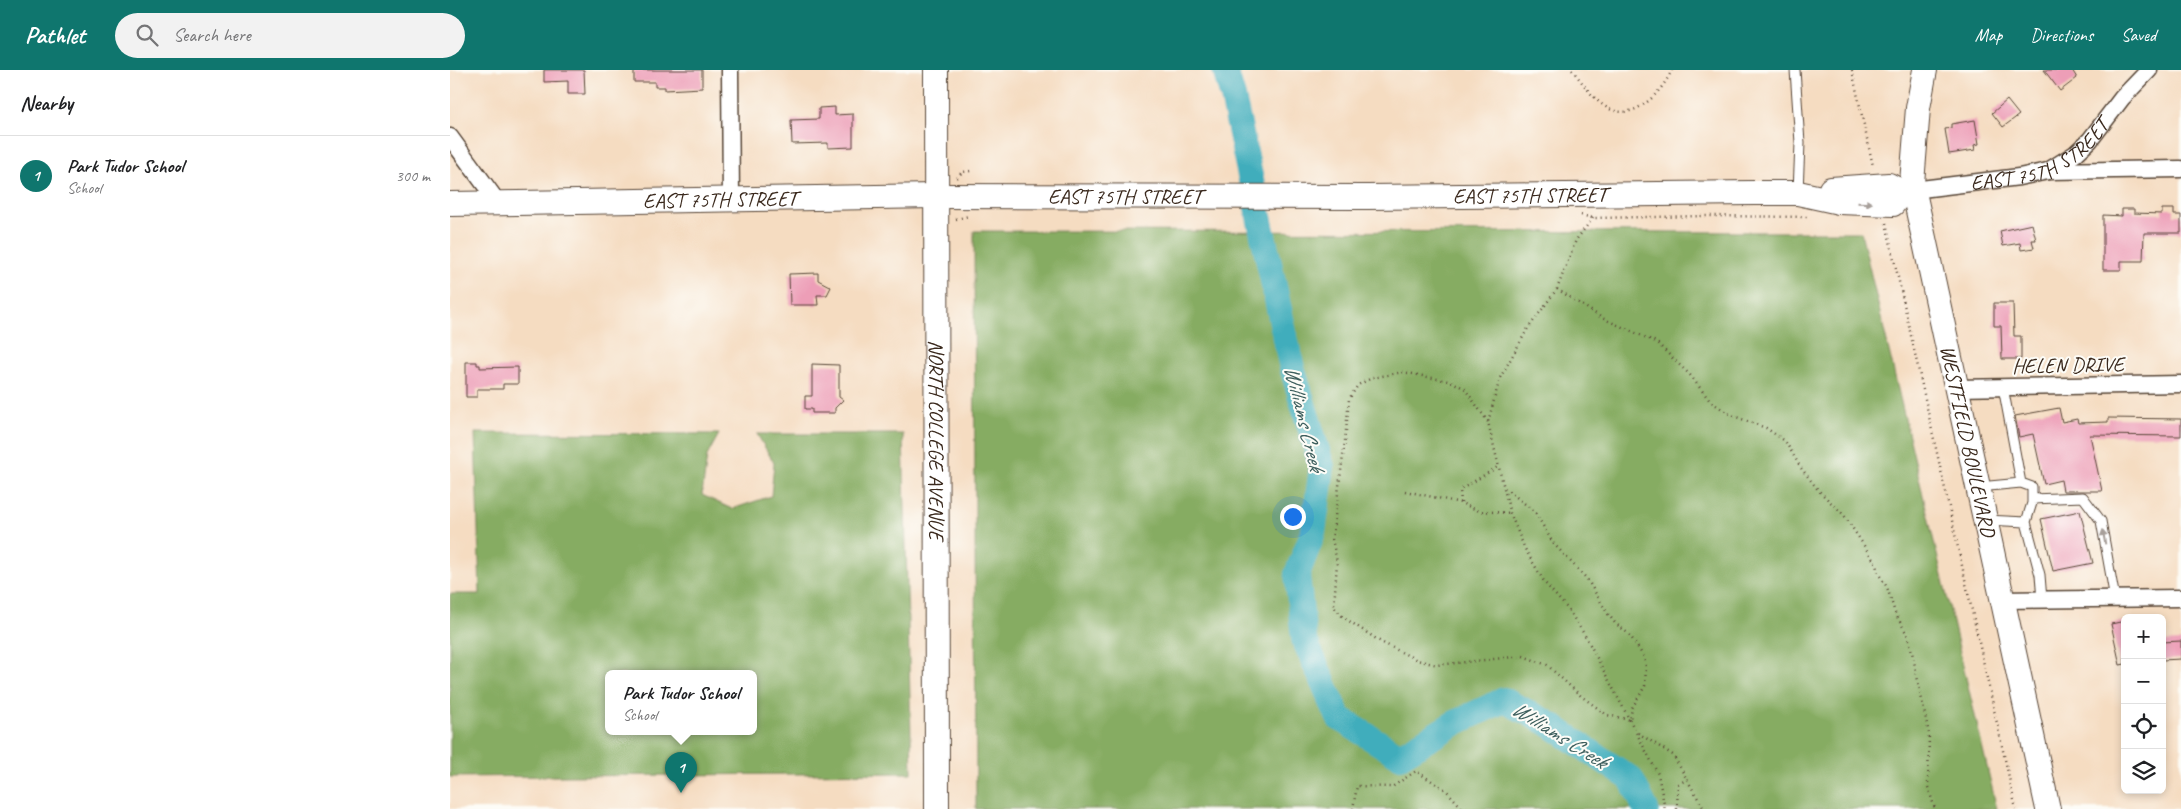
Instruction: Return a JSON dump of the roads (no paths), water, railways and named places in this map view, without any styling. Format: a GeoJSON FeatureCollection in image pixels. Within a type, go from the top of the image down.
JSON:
{"type":"FeatureCollection","features":[{"type":"Feature","properties":{"kind":"street"},"geometry":{"type":"LineString","coordinates":[[730,70],[731,200]]}},
{"type":"Feature","properties":{"kind":"street","name":"NORTH COLLEGE AVENUE"},"geometry":{"type":"LineString","coordinates":[[936,70],[937,809]]}},
{"type":"Feature","properties":{"kind":"street","name":"WESTFIELD BOULEVARD"},"geometry":{"type":"LineString","coordinates":[[1925,70],[1913,154],[1912,175],[1908,191],[1956,388],[2048,809]]}},
{"type":"Feature","properties":{"kind":"street","name":"EAST 75TH STREET"},"geometry":{"type":"LineString","coordinates":[[450,204],[936,196],[1367,197],[1799,193],[1889,185],[1908,191],[2020,177],[2048,171],[2075,154],[2090,140],[2122,98],[2149,70]]}},
{"type":"Feature","properties":{"kind":"street"},"geometry":{"type":"LineString","coordinates":[[450,137],[499,204]]}},
{"type":"Feature","properties":{"kind":"street"},"geometry":{"type":"LineString","coordinates":[[2048,171],[2181,169]]}},
{"type":"Feature","properties":{"kind":"street","name":"HELEN DRIVE"},"geometry":{"type":"LineString","coordinates":[[1956,388],[2181,384]]}},
{"type":"Feature","properties":{"kind":"street"},"geometry":{"type":"LineString","coordinates":[[2002,600],[2181,598]]}},
{"type":"Feature","properties":{"kind":"lane"},"geometry":{"type":"LineString","coordinates":[[1788,70],[1795,74],[1800,142],[1799,193]]}},
{"type":"Feature","properties":{"kind":"lane"},"geometry":{"type":"LineString","coordinates":[[2003,387],[2021,483]]}},
{"type":"Feature","properties":{"kind":"lane"},"geometry":{"type":"LineString","coordinates":[[1978,487],[2021,483],[2032,486],[2032,499],[2026,522],[2040,575],[2042,600]]}},
{"type":"Feature","properties":{"kind":"lane"},"geometry":{"type":"LineString","coordinates":[[2032,499],[2083,497],[2093,509],[2101,521],[2115,599]]}},
{"type":"Feature","properties":{"kind":"lane"},"geometry":{"type":"LineString","coordinates":[[1985,520],[2026,522]]}},
{"type":"Feature","properties":{"kind":"waterway","name":"Williams Creek"},"geometry":{"type":"LineString","coordinates":[[1225,70],[1233,97],[1291,364],[1322,467],[1313,533],[1297,574],[1304,639],[1339,718],[1400,756],[1455,723],[1504,700],[1546,722],[1631,779],[1646,809]]}},
{"type":"Feature","properties":{"kind":"place","name":"Park Tudor School"},"geometry":{"type":"Point","coordinates":[681,793]}}]}
